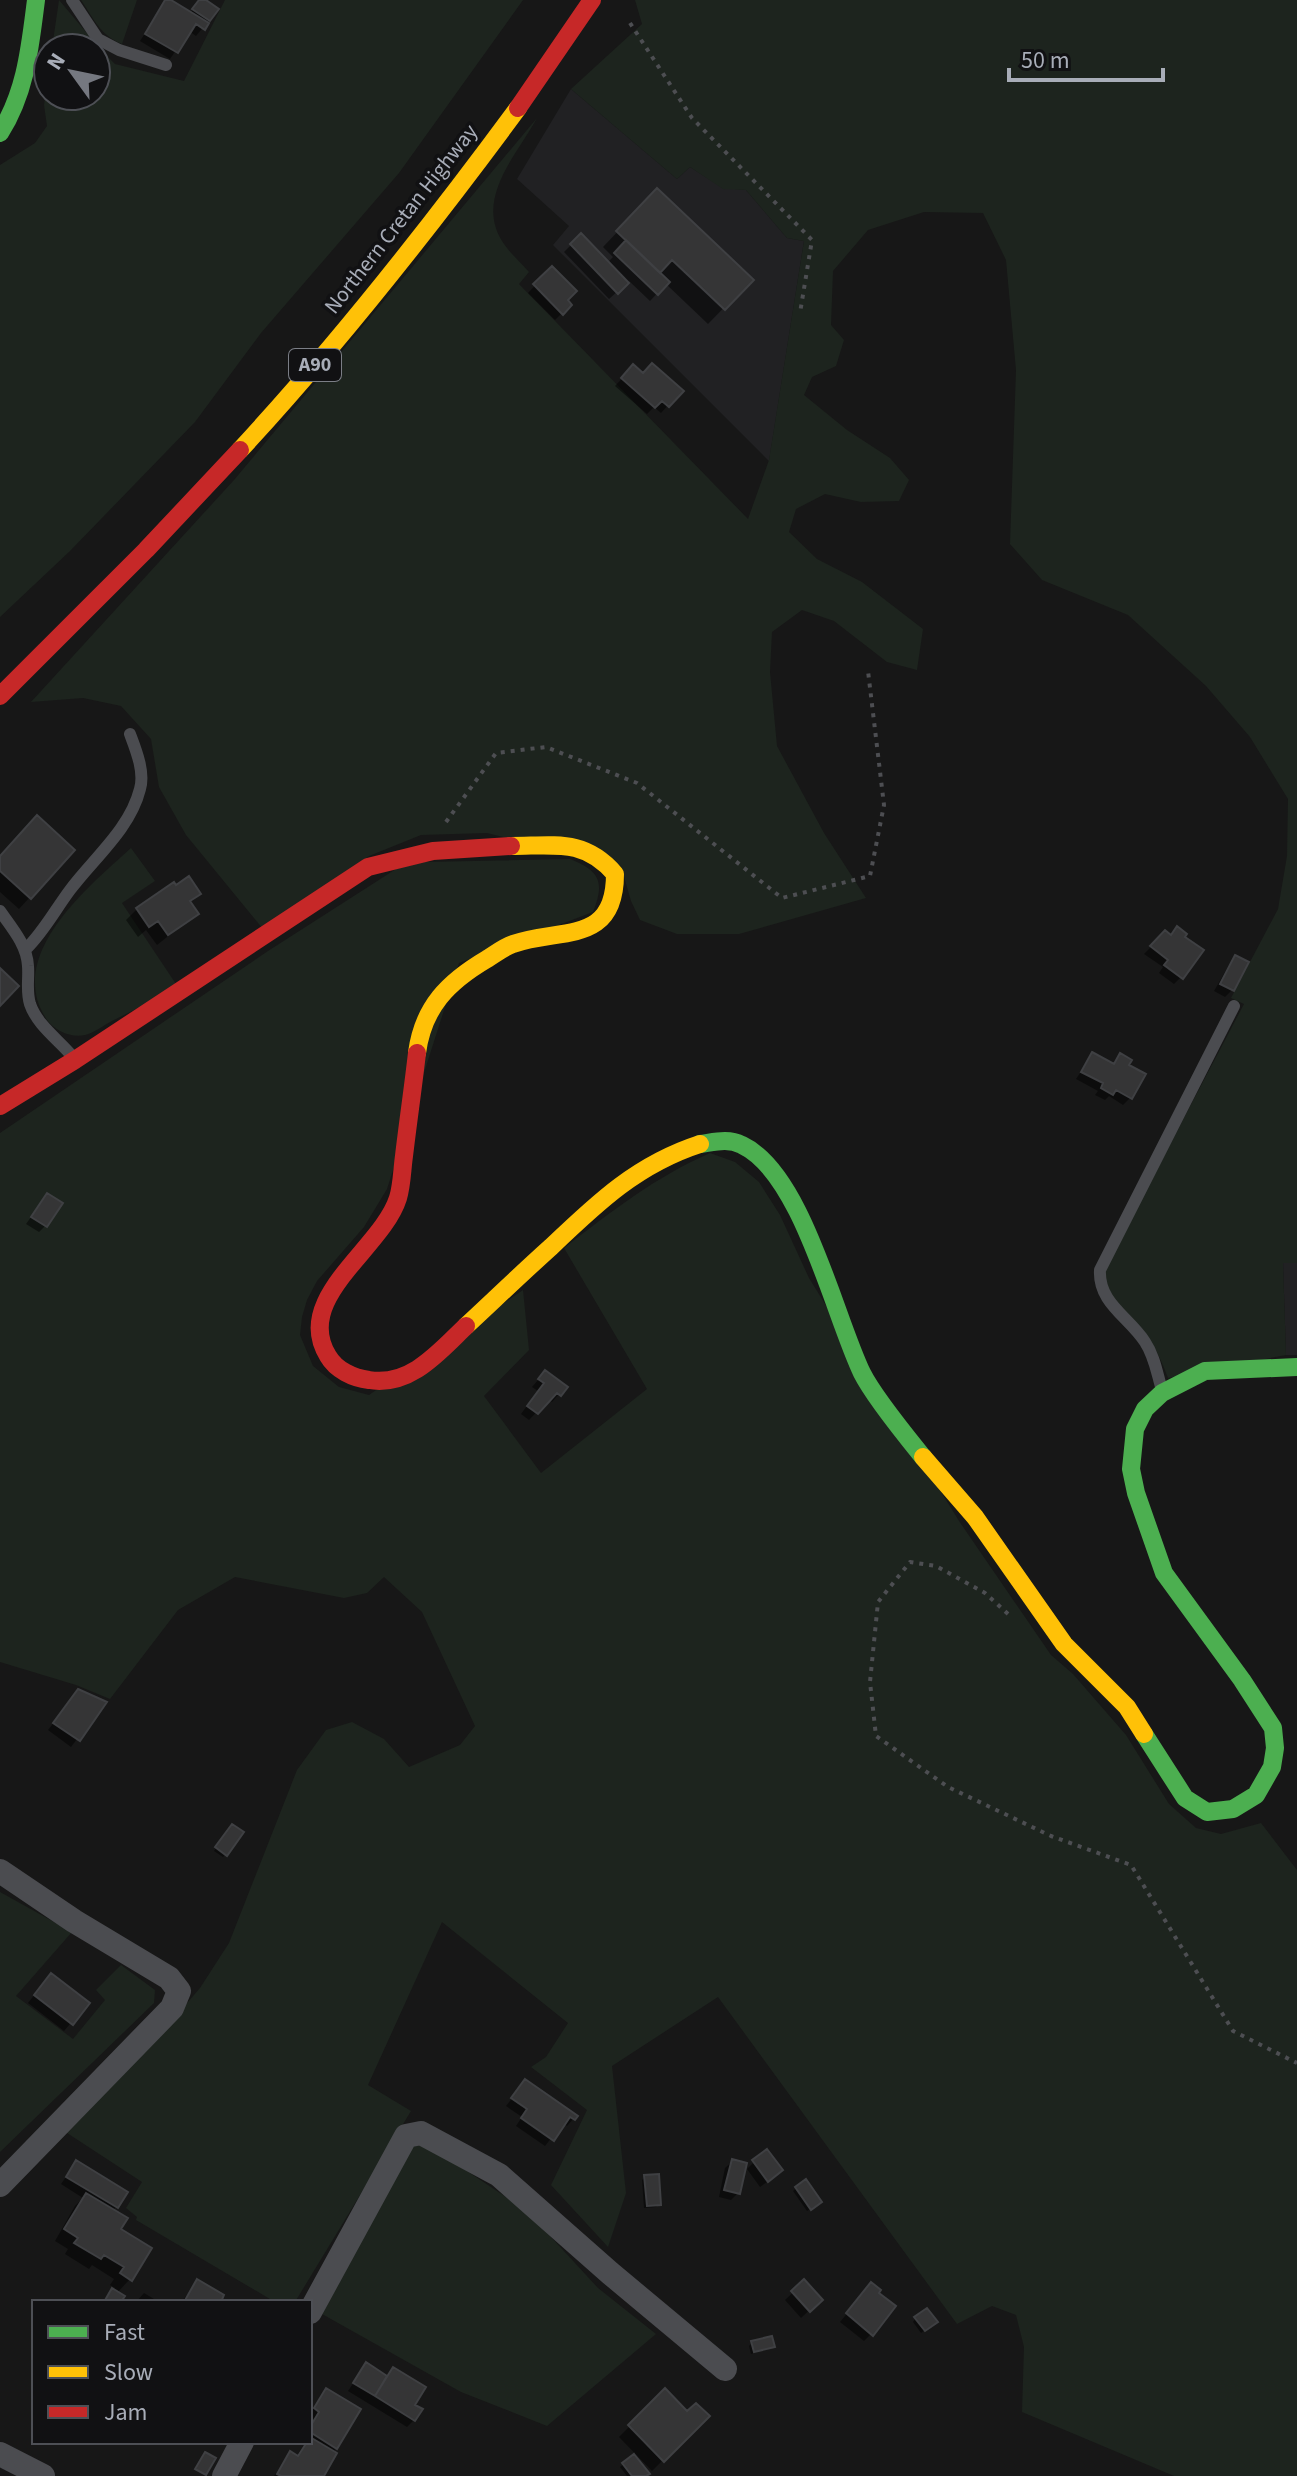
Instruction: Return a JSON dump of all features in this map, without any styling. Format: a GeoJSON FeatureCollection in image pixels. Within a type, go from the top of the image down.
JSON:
{"type":"FeatureCollection","features":[{"type":"Feature","properties":{"kind":"main road"},"geometry":{"type":"LineString","coordinates":[[0,133],[17,103],[36,0]]}},
{"type":"Feature","properties":{"kind":"main road","name":"Northern Cretan Highway"},"geometry":{"type":"LineString","coordinates":[[0,696],[120,578],[306,376],[444,206],[549,66],[592,0]]}},
{"type":"Feature","properties":{"kind":"main road"},"geometry":{"type":"LineString","coordinates":[[0,1106],[368,867],[396,856],[426,850],[527,846],[580,847],[603,860],[615,874],[615,897],[603,916],[580,932],[513,944],[460,975],[440,996],[425,1020],[418,1046],[398,1198],[389,1218],[363,1254],[336,1283],[322,1307],[318,1330],[327,1357],[342,1371],[366,1382],[388,1382],[406,1376],[426,1364],[596,1204],[629,1177],[667,1156],[699,1144],[727,1140],[743,1145],[758,1156],[778,1179],[799,1212],[863,1375],[914,1446],[975,1517],[1064,1644],[1127,1707],[1185,1798],[1207,1812],[1245,1803],[1256,1795],[1272,1767],[1275,1748],[1273,1728],[1164,1573],[1136,1493],[1131,1469],[1135,1429],[1145,1409],[1162,1393],[1205,1371],[1297,1367]]}},
{"type":"Feature","properties":{"kind":"street"},"geometry":{"type":"LineString","coordinates":[[0,1871],[74,1921],[169,1978],[179,1991],[172,2008],[0,2185]]}},
{"type":"Feature","properties":{"kind":"street"},"geometry":{"type":"LineString","coordinates":[[312,2308],[406,2136],[421,2133],[499,2175],[725,2369]]}},
{"type":"Feature","properties":{"kind":"street"},"geometry":{"type":"LineString","coordinates":[[224,2476],[241,2444]]}},
{"type":"Feature","properties":{"kind":"street"},"geometry":{"type":"LineString","coordinates":[[0,2454],[43,2476]]}},
{"type":"Feature","properties":{"kind":"lane"},"geometry":{"type":"LineString","coordinates":[[72,0],[98,39],[119,50],[166,65]]}},
{"type":"Feature","properties":{"kind":"lane"},"geometry":{"type":"LineString","coordinates":[[25,950],[120,829],[134,804],[141,786],[139,760],[130,734]]}},
{"type":"Feature","properties":{"kind":"lane"},"geometry":{"type":"LineString","coordinates":[[0,911],[25,950],[31,1006],[40,1023],[75,1060]]}},
{"type":"Feature","properties":{"kind":"lane"},"geometry":{"type":"LineString","coordinates":[[1162,1393],[1148,1346],[1104,1296],[1099,1280],[1100,1270],[1234,1006]]}},
{"type":"Feature","properties":{"kind":"path"},"geometry":{"type":"LineString","coordinates":[[630,23],[692,118],[812,240],[800,313]]}},
{"type":"Feature","properties":{"kind":"path"},"geometry":{"type":"LineString","coordinates":[[426,850],[496,753],[546,747],[637,783],[782,898],[870,876],[884,805],[868,671]]}},
{"type":"Feature","properties":{"kind":"path"},"geometry":{"type":"LineString","coordinates":[[1015,1619],[985,1593],[936,1566],[910,1562],[878,1602],[870,1682],[876,1736],[948,1787],[1051,1836],[1131,1865],[1233,2031],[1297,2063]]}},
{"type":"Feature","properties":{"kind":"shaded area"},"geometry":{"type":"Polygon","coordinates":[[[59,0],[86,32],[54,32],[59,0]]]}},
{"type":"Feature","properties":{"kind":"shaded area"},"geometry":{"type":"Polygon","coordinates":[[[81,0],[137,0],[122,44],[112,38],[112,32],[104,32],[81,0]]]}},
{"type":"Feature","properties":{"kind":"shaded area"},"geometry":{"type":"Polygon","coordinates":[[[225,0],[523,0],[399,173],[261,333],[195,422],[70,551],[0,617],[0,165],[35,143],[47,126],[45,112],[112,112],[112,61],[184,81],[225,0]]]}},
{"type":"Feature","properties":{"kind":"shaded area"},"geometry":{"type":"Polygon","coordinates":[[[635,0],[1297,0],[1297,1263],[1283,1263],[1286,1355],[1168,1378],[1149,1339],[1113,1300],[1105,1282],[1111,1257],[1244,1004],[1231,998],[1278,909],[1287,856],[1288,799],[1250,737],[1206,686],[1128,615],[1042,580],[1010,544],[1016,370],[1006,260],[983,213],[924,212],[868,230],[833,271],[831,325],[844,340],[836,366],[812,377],[804,395],[847,430],[890,458],[909,480],[899,501],[861,502],[825,494],[796,509],[789,532],[817,559],[862,582],[923,629],[917,670],[887,662],[834,621],[802,610],[772,632],[770,672],[777,746],[824,833],[866,898],[739,934],[677,934],[640,920],[621,866],[487,833],[421,835],[369,856],[263,929],[186,835],[159,787],[151,739],[121,706],[83,698],[31,702],[234,480],[537,118],[501,178],[493,211],[504,244],[529,272],[519,284],[748,519],[769,460],[804,241],[787,238],[746,190],[723,189],[690,167],[677,179],[571,89],[642,24],[635,0]]]}},
{"type":"Feature","properties":{"kind":"shaded area"},"geometry":{"type":"Polygon","coordinates":[[[571,89],[677,179],[690,167],[723,188],[746,190],[787,238],[804,241],[769,461],[553,245],[569,226],[517,179],[571,89]]]}},
{"type":"Feature","properties":{"kind":"shaded area"},"geometry":{"type":"Polygon","coordinates":[[[131,848],[155,881],[122,903],[178,987],[88,1034],[64,1033],[47,1020],[36,996],[36,972],[43,948],[74,903],[131,848]]]}},
{"type":"Feature","properties":{"kind":"shaded area"},"geometry":{"type":"Polygon","coordinates":[[[570,859],[594,873],[599,893],[593,912],[459,963],[387,1189],[364,1227],[317,1281],[307,1300],[300,1335],[313,1366],[339,1387],[369,1395],[523,1290],[529,1350],[484,1396],[541,1473],[647,1389],[564,1248],[652,1184],[710,1153],[735,1162],[759,1182],[780,1215],[809,1278],[959,1521],[1051,1655],[1073,1674],[1126,1735],[1169,1804],[1196,1828],[1221,1834],[1261,1823],[1297,1870],[1297,2476],[1174,2476],[1022,2412],[1024,2347],[1016,2315],[992,2306],[957,2324],[718,1997],[612,2066],[626,2193],[608,2247],[551,2185],[587,2110],[531,2067],[546,2057],[568,2023],[442,1922],[368,2085],[411,2111],[296,2300],[272,2300],[136,2220],[137,2217],[126,2208],[142,2182],[64,2131],[145,2052],[200,1988],[229,1943],[297,1770],[326,1730],[352,1722],[384,1739],[409,1767],[460,1745],[475,1726],[422,1612],[384,1577],[367,1593],[344,1598],[235,1577],[178,1610],[110,1699],[76,1685],[0,1662],[0,1133],[268,951],[396,869],[424,862],[570,859]]]}},
{"type":"Feature","properties":{"kind":"shaded area"},"geometry":{"type":"Polygon","coordinates":[[[1283,1262],[1297,1263],[1297,1355],[1286,1355],[1283,1262]]]}},
{"type":"Feature","properties":{"kind":"shaded area"},"geometry":{"type":"Polygon","coordinates":[[[0,1892],[72,1932],[16,1996],[73,2039],[105,2000],[96,1990],[121,1965],[155,1990],[154,2003],[0,2152],[0,1892]]]}},
{"type":"Feature","properties":{"kind":"shaded area"},"geometry":{"type":"Polygon","coordinates":[[[415,2142],[428,2145],[527,2211],[598,2288],[656,2334],[547,2426],[461,2392],[322,2314],[415,2142]]]}},
{"type":"Feature","properties":{"kind":"building"},"geometry":{"type":"Polygon","coordinates":[[[165,0],[171,0],[209,23],[205,30],[196,24],[178,53],[145,34],[165,0]]]}},
{"type":"Feature","properties":{"kind":"building"},"geometry":{"type":"Polygon","coordinates":[[[199,0],[206,0],[219,9],[210,21],[192,9],[199,0]]]}},
{"type":"Feature","properties":{"kind":"building"},"geometry":{"type":"Polygon","coordinates":[[[657,188],[754,280],[725,310],[672,260],[660,273],[616,231],[657,188]]]}},
{"type":"Feature","properties":{"kind":"building"},"geometry":{"type":"Polygon","coordinates":[[[581,233],[629,283],[618,294],[570,244],[581,233]]]}},
{"type":"Feature","properties":{"kind":"building"},"geometry":{"type":"Polygon","coordinates":[[[626,240],[670,282],[658,295],[614,253],[626,240]]]}},
{"type":"Feature","properties":{"kind":"building"},"geometry":{"type":"Polygon","coordinates":[[[552,266],[577,291],[568,300],[572,305],[563,315],[533,284],[552,266]]]}},
{"type":"Feature","properties":{"kind":"building"},"geometry":{"type":"Polygon","coordinates":[[[652,363],[684,391],[669,407],[662,401],[655,408],[621,378],[633,364],[643,373],[652,363]]]}},
{"type":"Feature","properties":{"kind":"building"},"geometry":{"type":"Polygon","coordinates":[[[37,815],[75,850],[31,899],[0,871],[0,856],[37,815]]]}},
{"type":"Feature","properties":{"kind":"building"},"geometry":{"type":"Polygon","coordinates":[[[189,876],[201,894],[190,901],[199,914],[168,935],[158,921],[149,927],[136,908],[174,882],[176,885],[189,876]]]}},
{"type":"Feature","properties":{"kind":"building"},"geometry":{"type":"Polygon","coordinates":[[[1177,926],[1187,934],[1185,937],[1204,950],[1183,979],[1164,965],[1168,960],[1150,946],[1165,930],[1171,935],[1177,926]]]}},
{"type":"Feature","properties":{"kind":"building"},"geometry":{"type":"Polygon","coordinates":[[[1235,955],[1249,962],[1234,991],[1220,984],[1235,955]]]}},
{"type":"Feature","properties":{"kind":"building"},"geometry":{"type":"Polygon","coordinates":[[[0,968],[19,986],[0,1006],[0,968]]]}},
{"type":"Feature","properties":{"kind":"building"},"geometry":{"type":"Polygon","coordinates":[[[1092,1052],[1114,1064],[1120,1053],[1132,1060],[1129,1065],[1146,1074],[1132,1099],[1116,1090],[1113,1095],[1101,1088],[1103,1083],[1081,1072],[1092,1052]]]}},
{"type":"Feature","properties":{"kind":"building"},"geometry":{"type":"Polygon","coordinates":[[[47,1193],[63,1203],[47,1227],[31,1217],[47,1193]]]}},
{"type":"Feature","properties":{"kind":"building"},"geometry":{"type":"Polygon","coordinates":[[[545,1370],[568,1387],[561,1396],[557,1393],[538,1414],[527,1406],[544,1383],[538,1379],[545,1370]]]}},
{"type":"Feature","properties":{"kind":"building"},"geometry":{"type":"Polygon","coordinates":[[[78,1689],[107,1702],[80,1741],[53,1723],[78,1689]]]}},
{"type":"Feature","properties":{"kind":"building"},"geometry":{"type":"Polygon","coordinates":[[[232,1824],[244,1832],[227,1856],[215,1847],[232,1824]]]}},
{"type":"Feature","properties":{"kind":"building"},"geometry":{"type":"Polygon","coordinates":[[[51,1973],[90,2003],[73,2025],[34,1995],[51,1973]]]}},
{"type":"Feature","properties":{"kind":"building"},"geometry":{"type":"Polygon","coordinates":[[[525,2079],[578,2116],[575,2120],[570,2117],[554,2141],[521,2118],[527,2109],[511,2098],[525,2079]]]}},
{"type":"Feature","properties":{"kind":"building"},"geometry":{"type":"Polygon","coordinates":[[[767,2149],[783,2170],[768,2182],[752,2160],[767,2149]]]}},
{"type":"Feature","properties":{"kind":"building"},"geometry":{"type":"Polygon","coordinates":[[[732,2159],[747,2163],[740,2194],[724,2190],[732,2159]]]}},
{"type":"Feature","properties":{"kind":"building"},"geometry":{"type":"Polygon","coordinates":[[[76,2160],[128,2192],[118,2208],[66,2177],[76,2160]]]}},
{"type":"Feature","properties":{"kind":"building"},"geometry":{"type":"Polygon","coordinates":[[[659,2174],[661,2205],[647,2206],[644,2175],[659,2174]]]}},
{"type":"Feature","properties":{"kind":"building"},"geometry":{"type":"Polygon","coordinates":[[[806,2179],[822,2202],[811,2210],[795,2187],[806,2179]]]}},
{"type":"Feature","properties":{"kind":"building"},"geometry":{"type":"Polygon","coordinates":[[[86,2193],[128,2218],[121,2229],[152,2248],[132,2281],[120,2273],[124,2267],[104,2255],[101,2259],[74,2243],[78,2238],[64,2229],[86,2193]]]}},
{"type":"Feature","properties":{"kind":"building"},"geometry":{"type":"Polygon","coordinates":[[[197,2279],[224,2295],[222,2300],[185,2300],[197,2279]]]}},
{"type":"Feature","properties":{"kind":"building"},"geometry":{"type":"Polygon","coordinates":[[[804,2279],[823,2300],[810,2312],[791,2291],[804,2279]]]}},
{"type":"Feature","properties":{"kind":"building"},"geometry":{"type":"Polygon","coordinates":[[[871,2282],[896,2306],[873,2336],[846,2313],[871,2282]]]}},
{"type":"Feature","properties":{"kind":"building"},"geometry":{"type":"Polygon","coordinates":[[[112,2288],[125,2296],[122,2300],[105,2300],[112,2288]]]}},
{"type":"Feature","properties":{"kind":"building"},"geometry":{"type":"Polygon","coordinates":[[[927,2308],[938,2322],[925,2331],[914,2317],[927,2308]]]}},
{"type":"Feature","properties":{"kind":"building"},"geometry":{"type":"Polygon","coordinates":[[[772,2336],[775,2347],[754,2352],[751,2341],[772,2336]]]}},
{"type":"Feature","properties":{"kind":"building"},"geometry":{"type":"Polygon","coordinates":[[[366,2362],[387,2376],[375,2396],[353,2383],[366,2362]]]}},
{"type":"Feature","properties":{"kind":"building"},"geometry":{"type":"Polygon","coordinates":[[[393,2367],[426,2387],[415,2405],[423,2409],[415,2421],[375,2396],[393,2367]]]}},
{"type":"Feature","properties":{"kind":"building"},"geometry":{"type":"Polygon","coordinates":[[[326,2388],[361,2409],[337,2449],[312,2433],[312,2424],[319,2412],[314,2408],[326,2388]]]}},
{"type":"Feature","properties":{"kind":"building"},"geometry":{"type":"Polygon","coordinates":[[[665,2388],[687,2411],[696,2403],[710,2416],[664,2462],[628,2425],[665,2388]]]}},
{"type":"Feature","properties":{"kind":"building"},"geometry":{"type":"Polygon","coordinates":[[[312,2438],[337,2453],[324,2476],[277,2474],[290,2451],[298,2456],[306,2444],[312,2444],[312,2438]]]}},
{"type":"Feature","properties":{"kind":"building"},"geometry":{"type":"Polygon","coordinates":[[[205,2452],[216,2458],[206,2475],[195,2469],[205,2452]]]}},
{"type":"Feature","properties":{"kind":"building"},"geometry":{"type":"Polygon","coordinates":[[[634,2454],[650,2474],[632,2476],[622,2463],[634,2454]]]}},
{"type":"Feature","properties":{"kind":"traffic: fast"},"geometry":{"type":"LineString","coordinates":[[0,133],[21,85],[36,0]]}},
{"type":"Feature","properties":{"kind":"traffic: fast"},"geometry":{"type":"LineString","coordinates":[[700,1144],[727,1141],[742,1145],[763,1160],[782,1184],[814,1248],[867,1383],[923,1457]]}},
{"type":"Feature","properties":{"kind":"traffic: fast"},"geometry":{"type":"LineString","coordinates":[[1144,1734],[1185,1798],[1207,1812],[1233,1809],[1256,1795],[1272,1767],[1275,1748],[1273,1728],[1164,1573],[1136,1493],[1131,1469],[1135,1429],[1145,1409],[1162,1393],[1205,1371],[1297,1367]]}},
{"type":"Feature","properties":{"kind":"traffic: slow"},"geometry":{"type":"LineString","coordinates":[[240,450],[384,283],[518,108]]}},
{"type":"Feature","properties":{"kind":"traffic: slow"},"geometry":{"type":"LineString","coordinates":[[417,1053],[425,1022],[432,1009],[460,977],[510,945],[582,930],[606,913],[613,897],[615,874],[592,854],[568,846],[511,846]]}},
{"type":"Feature","properties":{"kind":"traffic: slow"},"geometry":{"type":"LineString","coordinates":[[466,1326],[620,1186],[657,1162],[700,1144]]}},
{"type":"Feature","properties":{"kind":"traffic: slow"},"geometry":{"type":"LineString","coordinates":[[923,1457],[975,1517],[1064,1644],[1127,1707],[1144,1734]]}},
{"type":"Feature","properties":{"kind":"traffic: jam"},"geometry":{"type":"LineString","coordinates":[[518,108],[592,0]]}},
{"type":"Feature","properties":{"kind":"traffic: jam"},"geometry":{"type":"LineString","coordinates":[[0,696],[146,550],[240,450]]}},
{"type":"Feature","properties":{"kind":"traffic: jam"},"geometry":{"type":"LineString","coordinates":[[0,1106],[368,867],[433,851],[511,846]]}},
{"type":"Feature","properties":{"kind":"traffic: jam"},"geometry":{"type":"LineString","coordinates":[[417,1053],[398,1198],[389,1217],[330,1294],[322,1314],[320,1335],[328,1356],[340,1369],[363,1379],[384,1381],[411,1373],[423,1365],[466,1326]]}}]}
